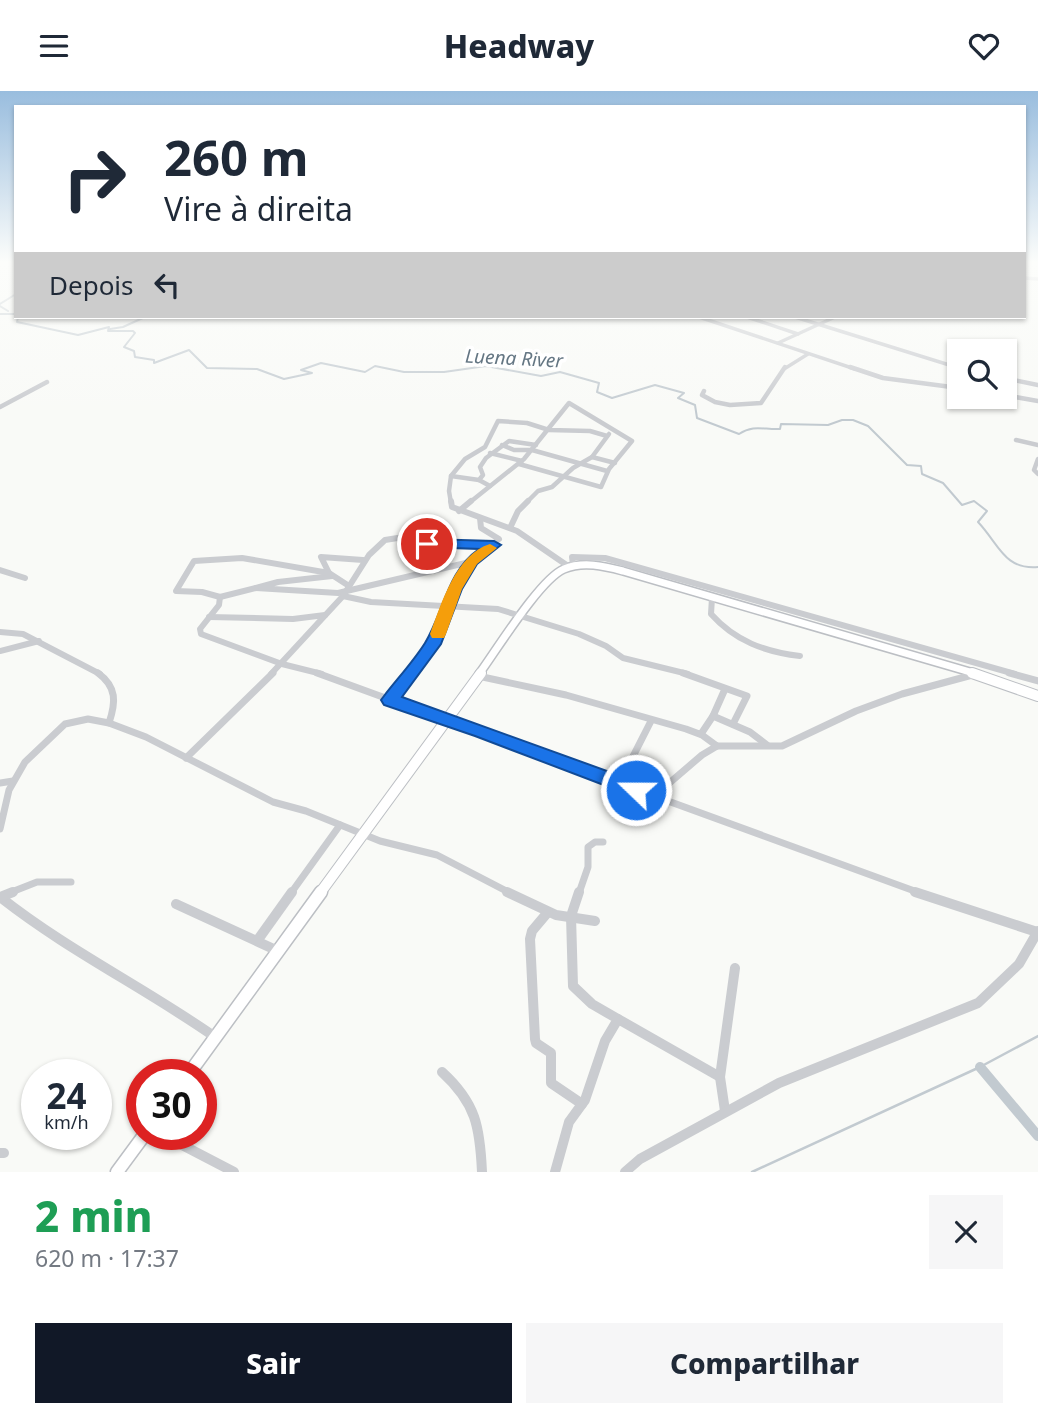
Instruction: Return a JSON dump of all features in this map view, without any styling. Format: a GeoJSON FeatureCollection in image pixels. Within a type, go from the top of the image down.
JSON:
{"type":"FeatureCollection","features":[{"type":"Feature","properties":{"kind":"main road"},"geometry":{"type":"LineString","coordinates":[[200,1059],[552,575],[571,566],[611,568],[976,674],[1038,696]]}},
{"type":"Feature","properties":{"kind":"main road"},"geometry":{"type":"LineString","coordinates":[[117,1172],[133,1150]]}},
{"type":"Feature","properties":{"kind":"street"},"geometry":{"type":"LineString","coordinates":[[704,319],[883,378],[947,386]]}},
{"type":"Feature","properties":{"kind":"street"},"geometry":{"type":"LineString","coordinates":[[715,323],[722,319]]}},
{"type":"Feature","properties":{"kind":"street"},"geometry":{"type":"LineString","coordinates":[[753,319],[797,334]]}},
{"type":"Feature","properties":{"kind":"street"},"geometry":{"type":"LineString","coordinates":[[802,319],[947,365]]}},
{"type":"Feature","properties":{"kind":"street"},"geometry":{"type":"LineString","coordinates":[[779,343],[830,319]]}},
{"type":"Feature","properties":{"kind":"street"},"geometry":{"type":"LineString","coordinates":[[704,391],[702,395],[718,403],[748,406],[761,403],[786,366],[808,354]]}},
{"type":"Feature","properties":{"kind":"street"},"geometry":{"type":"LineString","coordinates":[[1017,380],[1038,385]]}},
{"type":"Feature","properties":{"kind":"street"},"geometry":{"type":"LineString","coordinates":[[0,407],[47,382]]}},
{"type":"Feature","properties":{"kind":"street"},"geometry":{"type":"LineString","coordinates":[[1017,397],[1038,401]]}},
{"type":"Feature","properties":{"kind":"street"},"geometry":{"type":"LineString","coordinates":[[459,511],[521,462],[549,430],[558,413],[569,403],[632,441],[607,471],[601,487],[564,476],[521,462],[482,450]]}},
{"type":"Feature","properties":{"kind":"street"},"geometry":{"type":"LineString","coordinates":[[607,436],[590,431],[549,430],[527,423],[498,421],[482,450],[465,459],[451,476],[451,503],[459,511],[510,528],[571,566],[572,557],[605,558],[1038,681]]}},
{"type":"Feature","properties":{"kind":"street"},"geometry":{"type":"LineString","coordinates":[[510,528],[518,511],[538,491],[552,487],[592,457],[612,429]]}},
{"type":"Feature","properties":{"kind":"street"},"geometry":{"type":"LineString","coordinates":[[479,480],[482,475],[481,463],[512,440],[607,471]]}},
{"type":"Feature","properties":{"kind":"street"},"geometry":{"type":"LineString","coordinates":[[1016,440],[1038,445]]}},
{"type":"Feature","properties":{"kind":"street"},"geometry":{"type":"LineString","coordinates":[[502,445],[514,450],[534,448]]}},
{"type":"Feature","properties":{"kind":"street"},"geometry":{"type":"LineString","coordinates":[[592,457],[615,463]]}},
{"type":"Feature","properties":{"kind":"street"},"geometry":{"type":"LineString","coordinates":[[1038,459],[1034,470],[1038,474]]}},
{"type":"Feature","properties":{"kind":"street"},"geometry":{"type":"LineString","coordinates":[[451,476],[479,480],[490,486]]}},
{"type":"Feature","properties":{"kind":"street"},"geometry":{"type":"LineString","coordinates":[[256,588],[304,593],[346,591],[470,562],[494,545],[499,537],[481,528],[480,518]]}},
{"type":"Feature","properties":{"kind":"street"},"geometry":{"type":"LineString","coordinates":[[186,758],[282,664],[346,591],[363,560],[390,538],[408,536],[431,546],[474,543],[494,545]]}},
{"type":"Feature","properties":{"kind":"street"},"geometry":{"type":"LineString","coordinates":[[363,560],[321,557],[330,575],[346,591],[371,602],[486,607],[586,637],[623,658],[681,672],[747,696],[733,724]]}},
{"type":"Feature","properties":{"kind":"street"},"geometry":{"type":"LineString","coordinates":[[242,558],[330,575],[278,582],[220,597],[202,592],[176,591],[194,561],[242,558]]}},
{"type":"Feature","properties":{"kind":"street"},"geometry":{"type":"LineString","coordinates":[[390,700],[433,644],[455,589],[467,572],[470,562]]}},
{"type":"Feature","properties":{"kind":"street"},"geometry":{"type":"LineString","coordinates":[[0,570],[24,578]]}},
{"type":"Feature","properties":{"kind":"street"},"geometry":{"type":"LineString","coordinates":[[220,597],[219,605],[200,629],[201,634],[282,664],[310,670],[964,909],[1038,931],[1019,964],[978,1003],[779,1083],[640,1159],[625,1172]]}},
{"type":"Feature","properties":{"kind":"street"},"geometry":{"type":"LineString","coordinates":[[712,598],[711,614],[728,632],[759,647],[800,656]]}},
{"type":"Feature","properties":{"kind":"street"},"geometry":{"type":"LineString","coordinates":[[209,617],[293,619],[325,615]]}},
{"type":"Feature","properties":{"kind":"street"},"geometry":{"type":"LineString","coordinates":[[0,632],[22,633],[39,641],[51,651],[85,664],[105,678],[117,704],[109,723]]}},
{"type":"Feature","properties":{"kind":"street"},"geometry":{"type":"LineString","coordinates":[[0,651],[39,641]]}},
{"type":"Feature","properties":{"kind":"street"},"geometry":{"type":"LineString","coordinates":[[653,797],[702,755],[717,746],[769,746],[795,742],[856,711],[902,694],[976,674]]}},
{"type":"Feature","properties":{"kind":"street"},"geometry":{"type":"LineString","coordinates":[[478,676],[594,702],[701,734],[717,746]]}},
{"type":"Feature","properties":{"kind":"street"},"geometry":{"type":"LineString","coordinates":[[701,734],[713,716],[725,689]]}},
{"type":"Feature","properties":{"kind":"street"},"geometry":{"type":"LineString","coordinates":[[713,716],[733,724],[769,746]]}},
{"type":"Feature","properties":{"kind":"street"},"geometry":{"type":"LineString","coordinates":[[0,829],[1,817],[13,781],[25,762],[65,724],[88,719],[109,723],[146,737],[273,802],[306,811],[362,834],[437,855],[465,872],[548,912],[595,921]]}},
{"type":"Feature","properties":{"kind":"street"},"geometry":{"type":"LineString","coordinates":[[620,782],[651,721]]}},
{"type":"Feature","properties":{"kind":"street"},"geometry":{"type":"LineString","coordinates":[[0,783],[13,781]]}},
{"type":"Feature","properties":{"kind":"street"},"geometry":{"type":"LineString","coordinates":[[257,941],[340,825]]}},
{"type":"Feature","properties":{"kind":"street"},"geometry":{"type":"LineString","coordinates":[[603,842],[595,842],[588,847],[589,867],[571,916],[573,986],[592,1004],[720,1077]]}},
{"type":"Feature","properties":{"kind":"street"},"geometry":{"type":"LineString","coordinates":[[71,882],[37,882],[0,897],[33,923],[175,1009],[215,1038]]}},
{"type":"Feature","properties":{"kind":"street"},"geometry":{"type":"LineString","coordinates":[[176,905],[278,951]]}},
{"type":"Feature","properties":{"kind":"street"},"geometry":{"type":"LineString","coordinates":[[548,912],[532,931],[530,939],[535,1039],[536,1043],[551,1053],[551,1083],[582,1104]]}},
{"type":"Feature","properties":{"kind":"street"},"geometry":{"type":"LineString","coordinates":[[725,1111],[720,1077],[735,968]]}},
{"type":"Feature","properties":{"kind":"street"},"geometry":{"type":"LineString","coordinates":[[555,1172],[569,1122],[582,1104],[605,1041],[618,1019]]}},
{"type":"Feature","properties":{"kind":"street"},"geometry":{"type":"LineString","coordinates":[[443,1072],[469,1098],[476,1115],[482,1172]]}},
{"type":"Feature","properties":{"kind":"street"},"geometry":{"type":"LineString","coordinates":[[192,1150],[234,1172]]}},
{"type":"Feature","properties":{"kind":"waterway","name":"Luena River"},"geometry":{"type":"LineString","coordinates":[[0,314],[14,314]]}},
{"type":"Feature","properties":{"kind":"waterway","name":"Luena River"},"geometry":{"type":"LineString","coordinates":[[18,319],[17,322],[78,335],[109,327],[108,331],[133,331],[135,333],[124,347],[134,351],[135,357],[154,360],[154,363],[189,350],[207,368],[257,369],[284,379],[312,373],[301,370],[321,363],[365,372],[375,366],[404,372],[444,372],[486,366],[541,376],[560,372],[599,383],[597,392],[612,398],[655,385],[684,393],[678,398],[695,405],[697,418],[739,434],[754,428],[780,429],[781,424],[828,425],[842,420],[853,420],[868,426],[907,465],[921,466],[922,474],[943,483],[962,505],[974,501],[987,511],[978,522],[1003,554],[1017,564],[1038,567]]}},
{"type":"Feature","properties":{"kind":"waterway"},"geometry":{"type":"LineString","coordinates":[[110,329],[123,327],[141,319]]}},
{"type":"Feature","properties":{"kind":"waterway"},"geometry":{"type":"LineString","coordinates":[[752,1172],[980,1067],[1038,1036]]}},
{"type":"Feature","properties":{"kind":"waterway"},"geometry":{"type":"LineString","coordinates":[[980,1067],[1038,1136]]}},
{"type":"Feature","properties":{"kind":"slow traffic"},"geometry":{"type":"LineString","coordinates":[[438,634],[455,589],[467,572],[470,562],[490,548]]}},
{"type":"Feature","properties":{"kind":"route"},"geometry":{"type":"LineString","coordinates":[[427,544],[494,545],[470,562],[467,572],[455,589],[433,644],[390,700],[481,731],[636,790]]}}]}
